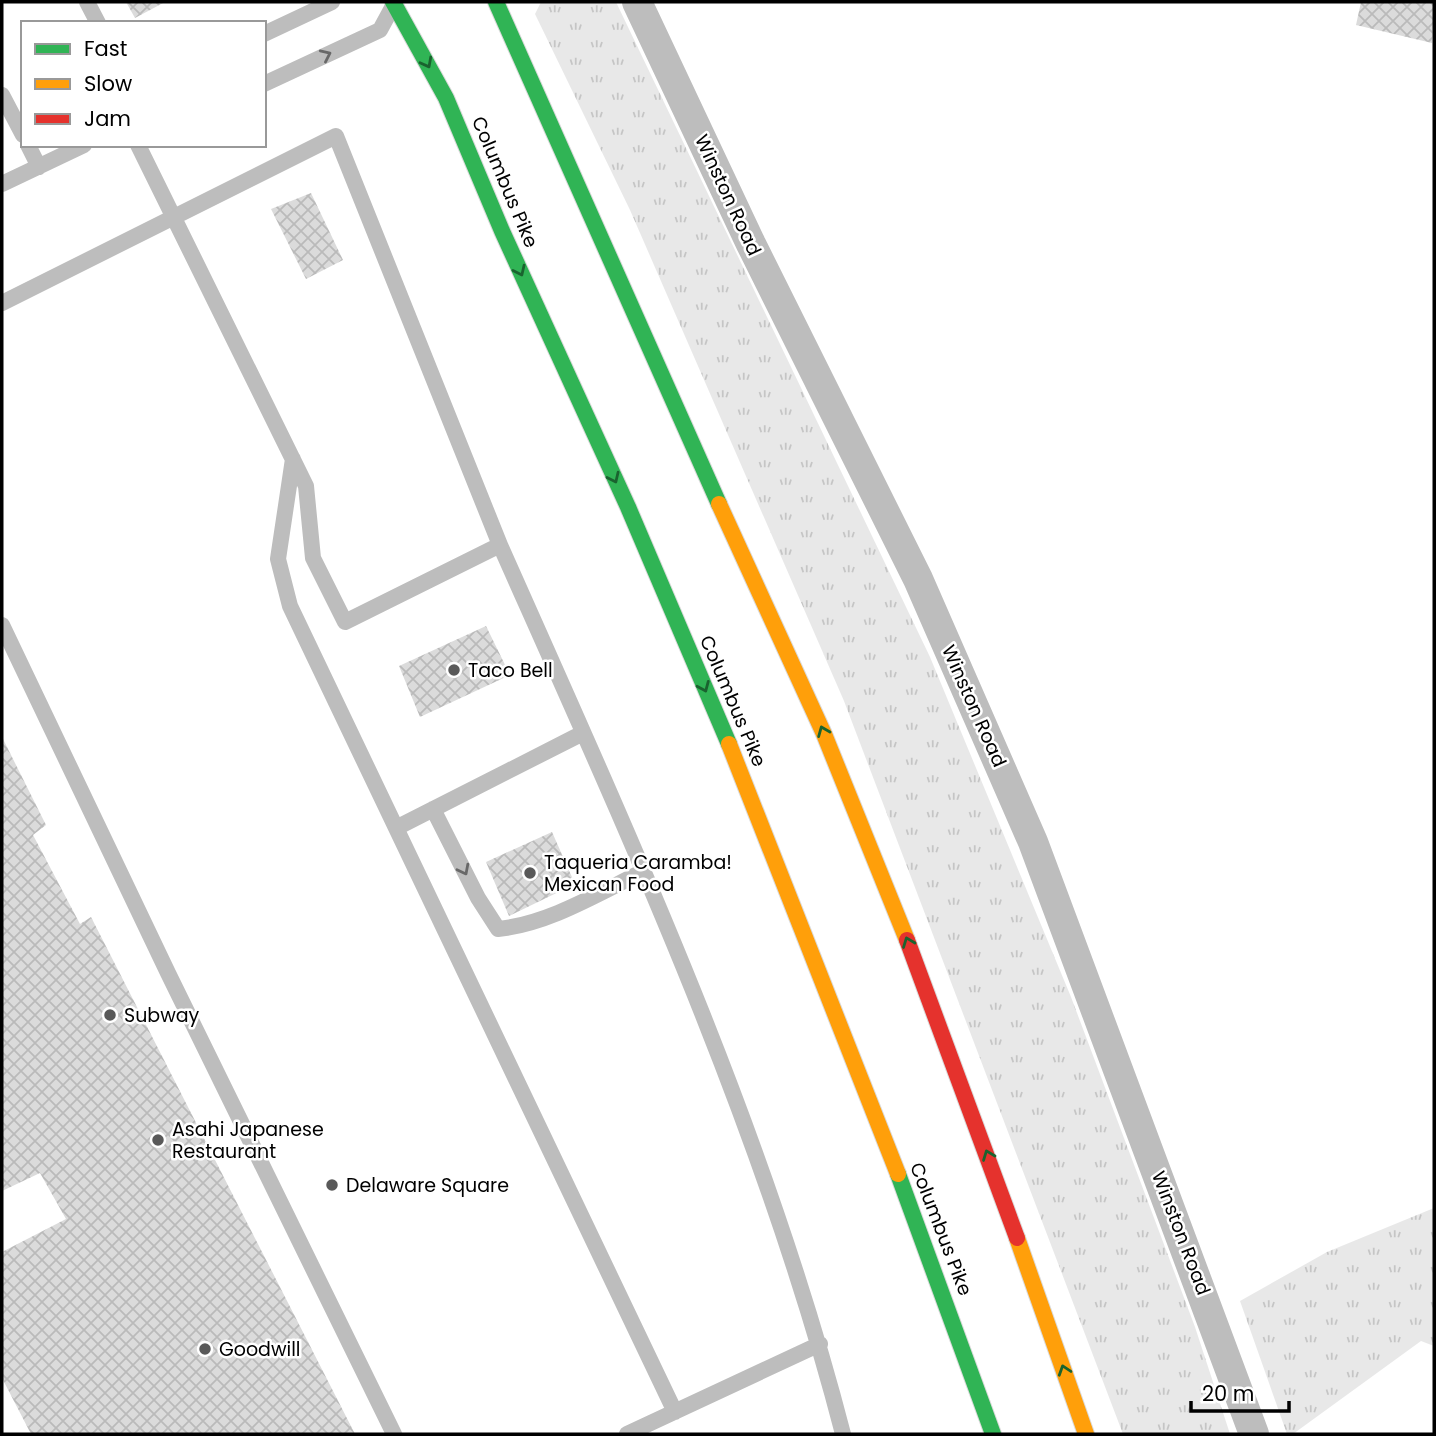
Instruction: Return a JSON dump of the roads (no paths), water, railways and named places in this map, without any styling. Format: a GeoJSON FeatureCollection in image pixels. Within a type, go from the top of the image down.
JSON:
{"type":"FeatureCollection","features":[{"type":"Feature","properties":{"kind":"highway","name":"Columbus Pike"},"geometry":{"type":"LineString","coordinates":[[394,2],[446,98],[502,232],[628,507],[759,814],[946,1300],[993,1434]]}},
{"type":"Feature","properties":{"kind":"highway"},"geometry":{"type":"LineString","coordinates":[[496,2],[752,578],[798,671],[897,915],[1026,1255],[1086,1434]]}},
{"type":"Feature","properties":{"kind":"street","name":"Winston Road"},"geometry":{"type":"LineString","coordinates":[[637,2],[751,244],[918,579],[1028,829],[1254,1434]]}},
{"type":"Feature","properties":{"kind":"lane"},"geometry":{"type":"LineString","coordinates":[[87,2],[97,21]]}},
{"type":"Feature","properties":{"kind":"lane"},"geometry":{"type":"LineString","coordinates":[[266,33],[332,2]]}},
{"type":"Feature","properties":{"kind":"lane"},"geometry":{"type":"LineString","coordinates":[[266,83],[380,30],[394,2]]}},
{"type":"Feature","properties":{"kind":"lane"},"geometry":{"type":"LineString","coordinates":[[3,98],[21,131]]}},
{"type":"Feature","properties":{"kind":"lane"},"geometry":{"type":"LineString","coordinates":[[2,303],[336,136],[500,545],[705,1022],[820,1344],[843,1434]]}},
{"type":"Feature","properties":{"kind":"lane"},"geometry":{"type":"LineString","coordinates":[[29,147],[39,167]]}},
{"type":"Feature","properties":{"kind":"lane"},"geometry":{"type":"LineString","coordinates":[[2,184],[80,147]]}},
{"type":"Feature","properties":{"kind":"lane"},"geometry":{"type":"LineString","coordinates":[[139,147],[306,486],[313,558],[345,622],[500,545]]}},
{"type":"Feature","properties":{"kind":"lane"},"geometry":{"type":"LineString","coordinates":[[293,459],[278,559],[290,606],[675,1412]]}},
{"type":"Feature","properties":{"kind":"lane"},"geometry":{"type":"LineString","coordinates":[[2,625],[168,973],[394,1434]]}},
{"type":"Feature","properties":{"kind":"lane"},"geometry":{"type":"LineString","coordinates":[[396,828],[583,733]]}},
{"type":"Feature","properties":{"kind":"lane"},"geometry":{"type":"LineString","coordinates":[[433,810],[478,898],[498,929],[517,927],[580,903],[642,872]]}},
{"type":"Feature","properties":{"kind":"lane"},"geometry":{"type":"LineString","coordinates":[[627,1434],[820,1344]]}},
{"type":"Feature","properties":{"kind":"place","name":"Taco Bell"},"geometry":{"type":"Point","coordinates":[454,670]}},
{"type":"Feature","properties":{"kind":"place","name":"Taqueria Caramba! Mexican Food"},"geometry":{"type":"Point","coordinates":[530,873]}},
{"type":"Feature","properties":{"kind":"place","name":"Subway"},"geometry":{"type":"Point","coordinates":[110,1015]}},
{"type":"Feature","properties":{"kind":"place","name":"Asahi Japanese Restaurant"},"geometry":{"type":"Point","coordinates":[158,1140]}},
{"type":"Feature","properties":{"kind":"place","name":"Delaware Square"},"geometry":{"type":"Point","coordinates":[332,1185]}},
{"type":"Feature","properties":{"kind":"place","name":"Goodwill"},"geometry":{"type":"Point","coordinates":[205,1349]}}]}
